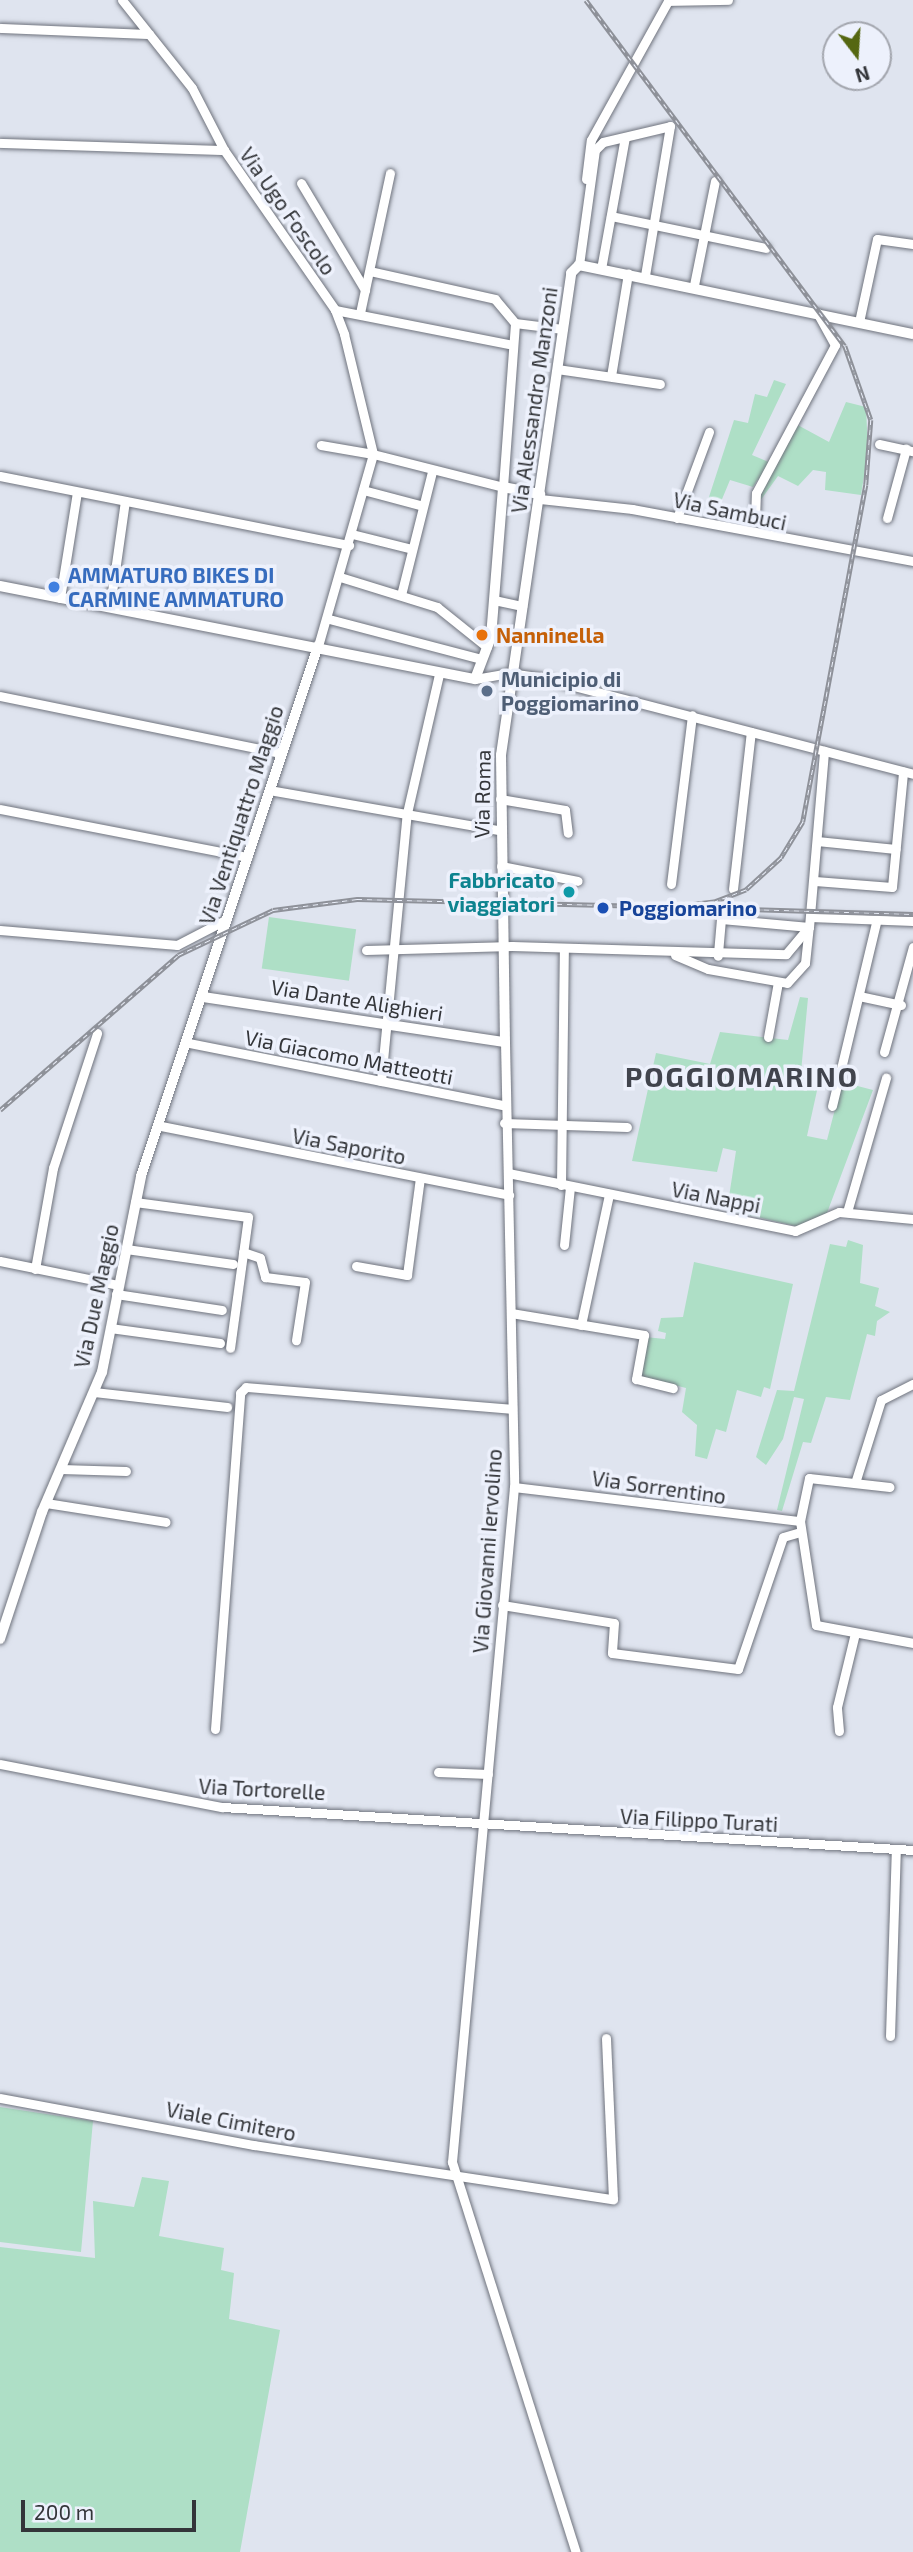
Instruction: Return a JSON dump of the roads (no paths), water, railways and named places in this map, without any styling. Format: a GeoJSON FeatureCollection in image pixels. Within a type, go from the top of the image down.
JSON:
{"type":"FeatureCollection","features":[{"type":"Feature","properties":{"kind":"main road","name":"Via Alessandro Manzoni"},"geometry":{"type":"LineString","coordinates":[[509,673],[523,606],[540,497],[571,272],[579,265],[694,285],[913,334]]}},
{"type":"Feature","properties":{"kind":"main road"},"geometry":{"type":"LineString","coordinates":[[0,586],[318,646],[439,674],[475,679],[487,647],[494,600],[503,487],[540,497]]}},
{"type":"Feature","properties":{"kind":"main road","name":"Via Ventiquattro Maggio"},"geometry":{"type":"LineString","coordinates":[[203,997],[318,646]]}},
{"type":"Feature","properties":{"kind":"main road","name":"Via Roma"},"geometry":{"type":"LineString","coordinates":[[505,1042],[499,830],[509,673]]}},
{"type":"Feature","properties":{"kind":"main road","name":"Via Dante Alighieri"},"geometry":{"type":"LineString","coordinates":[[203,997],[505,1042]]}},
{"type":"Feature","properties":{"kind":"main road","name":"Via Due Maggio"},"geometry":{"type":"LineString","coordinates":[[0,1639],[46,1503],[94,1392],[110,1328],[135,1202],[203,997]]}},
{"type":"Feature","properties":{"kind":"street"},"geometry":{"type":"LineString","coordinates":[[122,0],[192,88],[224,150]]}},
{"type":"Feature","properties":{"kind":"street"},"geometry":{"type":"LineString","coordinates":[[590,191],[591,140],[666,4],[729,0]]}},
{"type":"Feature","properties":{"kind":"street"},"geometry":{"type":"LineString","coordinates":[[0,29],[149,34]]}},
{"type":"Feature","properties":{"kind":"street"},"geometry":{"type":"LineString","coordinates":[[579,265],[596,150],[625,136],[674,130],[645,276]]}},
{"type":"Feature","properties":{"kind":"street"},"geometry":{"type":"LineString","coordinates":[[601,269],[625,136]]}},
{"type":"Feature","properties":{"kind":"street","name":"Via Ugo Foscolo"},"geometry":{"type":"LineString","coordinates":[[0,143],[224,150],[335,310],[366,409],[373,454]]}},
{"type":"Feature","properties":{"kind":"street"},"geometry":{"type":"LineString","coordinates":[[360,313],[390,173]]}},
{"type":"Feature","properties":{"kind":"street"},"geometry":{"type":"LineString","coordinates":[[694,285],[715,181]]}},
{"type":"Feature","properties":{"kind":"street"},"geometry":{"type":"LineString","coordinates":[[301,183],[366,290]]}},
{"type":"Feature","properties":{"kind":"street"},"geometry":{"type":"LineString","coordinates":[[611,216],[766,248]]}},
{"type":"Feature","properties":{"kind":"street"},"geometry":{"type":"LineString","coordinates":[[859,322],[877,239],[913,244]]}},
{"type":"Feature","properties":{"kind":"street"},"geometry":{"type":"LineString","coordinates":[[370,271],[495,299],[515,323],[563,329]]}},
{"type":"Feature","properties":{"kind":"street"},"geometry":{"type":"LineString","coordinates":[[611,376],[628,273]]}},
{"type":"Feature","properties":{"kind":"street"},"geometry":{"type":"LineString","coordinates":[[335,310],[513,345]]}},
{"type":"Feature","properties":{"kind":"street"},"geometry":{"type":"LineString","coordinates":[[755,520],[756,493],[835,345],[817,312]]}},
{"type":"Feature","properties":{"kind":"street"},"geometry":{"type":"LineString","coordinates":[[321,445],[373,454],[432,472],[503,487],[515,323]]}},
{"type":"Feature","properties":{"kind":"street"},"geometry":{"type":"LineString","coordinates":[[556,369],[660,384]]}},
{"type":"Feature","properties":{"kind":"street"},"geometry":{"type":"LineString","coordinates":[[677,518],[709,432]]}},
{"type":"Feature","properties":{"kind":"street"},"geometry":{"type":"LineString","coordinates":[[879,444],[909,450],[887,518]]}},
{"type":"Feature","properties":{"kind":"street"},"geometry":{"type":"LineString","coordinates":[[318,646],[329,619],[373,454]]}},
{"type":"Feature","properties":{"kind":"street"},"geometry":{"type":"LineString","coordinates":[[401,595],[432,472]]}},
{"type":"Feature","properties":{"kind":"street"},"geometry":{"type":"LineString","coordinates":[[0,476],[349,545]]}},
{"type":"Feature","properties":{"kind":"street"},"geometry":{"type":"LineString","coordinates":[[363,490],[423,506]]}},
{"type":"Feature","properties":{"kind":"street"},"geometry":{"type":"LineString","coordinates":[[60,597],[77,492]]}},
{"type":"Feature","properties":{"kind":"street","name":"Via Sambuci"},"geometry":{"type":"LineString","coordinates":[[540,497],[677,518],[913,561]]}},
{"type":"Feature","properties":{"kind":"street"},"geometry":{"type":"LineString","coordinates":[[110,606],[125,501]]}},
{"type":"Feature","properties":{"kind":"street"},"geometry":{"type":"LineString","coordinates":[[352,534],[412,550]]}},
{"type":"Feature","properties":{"kind":"street"},"geometry":{"type":"LineString","coordinates":[[341,577],[437,607],[487,647]]}},
{"type":"Feature","properties":{"kind":"street"},"geometry":{"type":"LineString","coordinates":[[494,600],[523,606]]}},
{"type":"Feature","properties":{"kind":"street"},"geometry":{"type":"LineString","coordinates":[[329,619],[395,642],[482,659]]}},
{"type":"Feature","properties":{"kind":"street"},"geometry":{"type":"LineString","coordinates":[[475,679],[509,673],[692,715],[913,774]]}},
{"type":"Feature","properties":{"kind":"street"},"geometry":{"type":"LineString","coordinates":[[381,1081],[407,813],[439,674]]}},
{"type":"Feature","properties":{"kind":"street"},"geometry":{"type":"LineString","coordinates":[[0,696],[281,753]]}},
{"type":"Feature","properties":{"kind":"street"},"geometry":{"type":"LineString","coordinates":[[671,884],[692,715]]}},
{"type":"Feature","properties":{"kind":"street"},"geometry":{"type":"LineString","coordinates":[[733,888],[751,732]]}},
{"type":"Feature","properties":{"kind":"street"},"geometry":{"type":"LineString","coordinates":[[671,954],[708,970],[778,982],[792,982],[801,971],[815,881],[824,751]]}},
{"type":"Feature","properties":{"kind":"street"},"geometry":{"type":"LineString","coordinates":[[815,881],[892,887],[903,772]]}},
{"type":"Feature","properties":{"kind":"street"},"geometry":{"type":"LineString","coordinates":[[269,790],[499,830]]}},
{"type":"Feature","properties":{"kind":"street"},"geometry":{"type":"LineString","coordinates":[[500,799],[565,810],[568,833]]}},
{"type":"Feature","properties":{"kind":"street"},"geometry":{"type":"LineString","coordinates":[[0,809],[247,857]]}},
{"type":"Feature","properties":{"kind":"street"},"geometry":{"type":"LineString","coordinates":[[817,841],[896,849]]}},
{"type":"Feature","properties":{"kind":"street"},"geometry":{"type":"LineString","coordinates":[[500,866],[578,881]]}},
{"type":"Feature","properties":{"kind":"street"},"geometry":{"type":"LineString","coordinates":[[0,930],[177,945],[227,919]]}},
{"type":"Feature","properties":{"kind":"street"},"geometry":{"type":"LineString","coordinates":[[718,956],[722,919],[913,921]]}},
{"type":"Feature","properties":{"kind":"street"},"geometry":{"type":"LineString","coordinates":[[832,1106],[877,919]]}},
{"type":"Feature","properties":{"kind":"street"},"geometry":{"type":"LineString","coordinates":[[366,950],[501,946],[718,956],[786,954],[810,922]]}},
{"type":"Feature","properties":{"kind":"street"},"geometry":{"type":"LineString","coordinates":[[884,1052],[901,1005],[913,947]]}},
{"type":"Feature","properties":{"kind":"street"},"geometry":{"type":"LineString","coordinates":[[564,949],[564,1245]]}},
{"type":"Feature","properties":{"kind":"street"},"geometry":{"type":"LineString","coordinates":[[768,1037],[778,982]]}},
{"type":"Feature","properties":{"kind":"street"},"geometry":{"type":"LineString","coordinates":[[859,996],[901,1005]]}},
{"type":"Feature","properties":{"kind":"street"},"geometry":{"type":"LineString","coordinates":[[35,1269],[53,1168],[97,1033]]}},
{"type":"Feature","properties":{"kind":"street","name":"Via Giacomo Matteotti"},"geometry":{"type":"LineString","coordinates":[[188,1042],[503,1105]]}},
{"type":"Feature","properties":{"kind":"street"},"geometry":{"type":"LineString","coordinates":[[505,1042],[503,1105],[509,1195]]}},
{"type":"Feature","properties":{"kind":"street"},"geometry":{"type":"LineString","coordinates":[[847,1212],[886,1078]]}},
{"type":"Feature","properties":{"kind":"street"},"geometry":{"type":"LineString","coordinates":[[504,1123],[627,1127]]}},
{"type":"Feature","properties":{"kind":"street","name":"Via Saporito"},"geometry":{"type":"LineString","coordinates":[[161,1126],[509,1195]]}},
{"type":"Feature","properties":{"kind":"street","name":"Via Nappi"},"geometry":{"type":"LineString","coordinates":[[508,1173],[795,1231],[847,1212],[913,1219]]}},
{"type":"Feature","properties":{"kind":"street"},"geometry":{"type":"LineString","coordinates":[[356,1266],[407,1275],[420,1178]]}},
{"type":"Feature","properties":{"kind":"street"},"geometry":{"type":"LineString","coordinates":[[581,1325],[610,1194]]}},
{"type":"Feature","properties":{"kind":"street","name":"Via Giovanni Iervolino"},"geometry":{"type":"LineString","coordinates":[[456,2178],[514,1487],[509,1195]]}},
{"type":"Feature","properties":{"kind":"street"},"geometry":{"type":"LineString","coordinates":[[135,1202],[247,1217],[230,1348]]}},
{"type":"Feature","properties":{"kind":"street"},"geometry":{"type":"LineString","coordinates":[[126,1249],[233,1264]]}},
{"type":"Feature","properties":{"kind":"street"},"geometry":{"type":"LineString","coordinates":[[243,1252],[260,1258],[265,1277],[305,1282],[296,1340]]}},
{"type":"Feature","properties":{"kind":"street"},"geometry":{"type":"LineString","coordinates":[[0,1261],[117,1290],[222,1311]]}},
{"type":"Feature","properties":{"kind":"street"},"geometry":{"type":"LineString","coordinates":[[511,1313],[643,1335],[636,1380],[673,1388]]}},
{"type":"Feature","properties":{"kind":"street"},"geometry":{"type":"LineString","coordinates":[[110,1328],[220,1343]]}},
{"type":"Feature","properties":{"kind":"street"},"geometry":{"type":"LineString","coordinates":[[855,1483],[881,1401],[913,1384]]}},
{"type":"Feature","properties":{"kind":"street"},"geometry":{"type":"LineString","coordinates":[[215,1729],[240,1392],[246,1387],[512,1409]]}},
{"type":"Feature","properties":{"kind":"street"},"geometry":{"type":"LineString","coordinates":[[94,1392],[227,1407]]}},
{"type":"Feature","properties":{"kind":"street"},"geometry":{"type":"LineString","coordinates":[[61,1469],[126,1471]]}},
{"type":"Feature","properties":{"kind":"street"},"geometry":{"type":"LineString","coordinates":[[889,1488],[809,1478],[800,1532],[816,1625],[913,1643]]}},
{"type":"Feature","properties":{"kind":"street","name":"Via Sorrentino"},"geometry":{"type":"LineString","coordinates":[[514,1487],[800,1521]]}},
{"type":"Feature","properties":{"kind":"street"},"geometry":{"type":"LineString","coordinates":[[46,1503],[166,1522]]}},
{"type":"Feature","properties":{"kind":"street"},"geometry":{"type":"LineString","coordinates":[[502,1605],[614,1623],[612,1653],[737,1669],[783,1537],[800,1532]]}},
{"type":"Feature","properties":{"kind":"street"},"geometry":{"type":"LineString","coordinates":[[839,1731],[837,1707],[855,1633]]}},
{"type":"Feature","properties":{"kind":"street","name":"Via Tortorelle"},"geometry":{"type":"LineString","coordinates":[[0,1764],[200,1805],[484,1824]]}},
{"type":"Feature","properties":{"kind":"street"},"geometry":{"type":"LineString","coordinates":[[438,1772],[488,1774]]}},
{"type":"Feature","properties":{"kind":"street","name":"Via Filippo Turati"},"geometry":{"type":"LineString","coordinates":[[484,1824],[913,1850]]}},
{"type":"Feature","properties":{"kind":"street"},"geometry":{"type":"LineString","coordinates":[[890,2036],[896,1849]]}},
{"type":"Feature","properties":{"kind":"street","name":"Viale Cimitero"},"geometry":{"type":"LineString","coordinates":[[0,2098],[456,2178],[613,2199],[607,2038]]}},
{"type":"Feature","properties":{"kind":"street"},"geometry":{"type":"LineString","coordinates":[[456,2178],[576,2552]]}},
{"type":"Feature","properties":{"kind":"railway"},"geometry":{"type":"LineString","coordinates":[[586,0],[845,346],[871,420],[866,485],[803,822],[781,858],[746,890],[714,902],[672,907]]}},
{"type":"Feature","properties":{"kind":"railway"},"geometry":{"type":"LineString","coordinates":[[0,1110],[178,955],[273,910],[357,899],[679,907]]}},
{"type":"Feature","properties":{"kind":"railway"},"geometry":{"type":"LineString","coordinates":[[714,908],[913,914]]}},
{"type":"Feature","properties":{"kind":"place","name":"AMMATURO BIKES DI CARMINE AMMATURO"},"geometry":{"type":"Point","coordinates":[54,587]}},
{"type":"Feature","properties":{"kind":"place","name":"Nanninella"},"geometry":{"type":"Point","coordinates":[482,635]}},
{"type":"Feature","properties":{"kind":"place","name":"Municipio di Poggiomarino"},"geometry":{"type":"Point","coordinates":[487,691]}},
{"type":"Feature","properties":{"kind":"place","name":"Fabbricato viaggiatori"},"geometry":{"type":"Point","coordinates":[569,892]}},
{"type":"Feature","properties":{"kind":"place","name":"Poggiomarino"},"geometry":{"type":"Point","coordinates":[603,908]}},
{"type":"Feature","properties":{"kind":"district","name":"POGGIOMARINO"},"geometry":{"type":"Point","coordinates":[742,1076]}}]}
